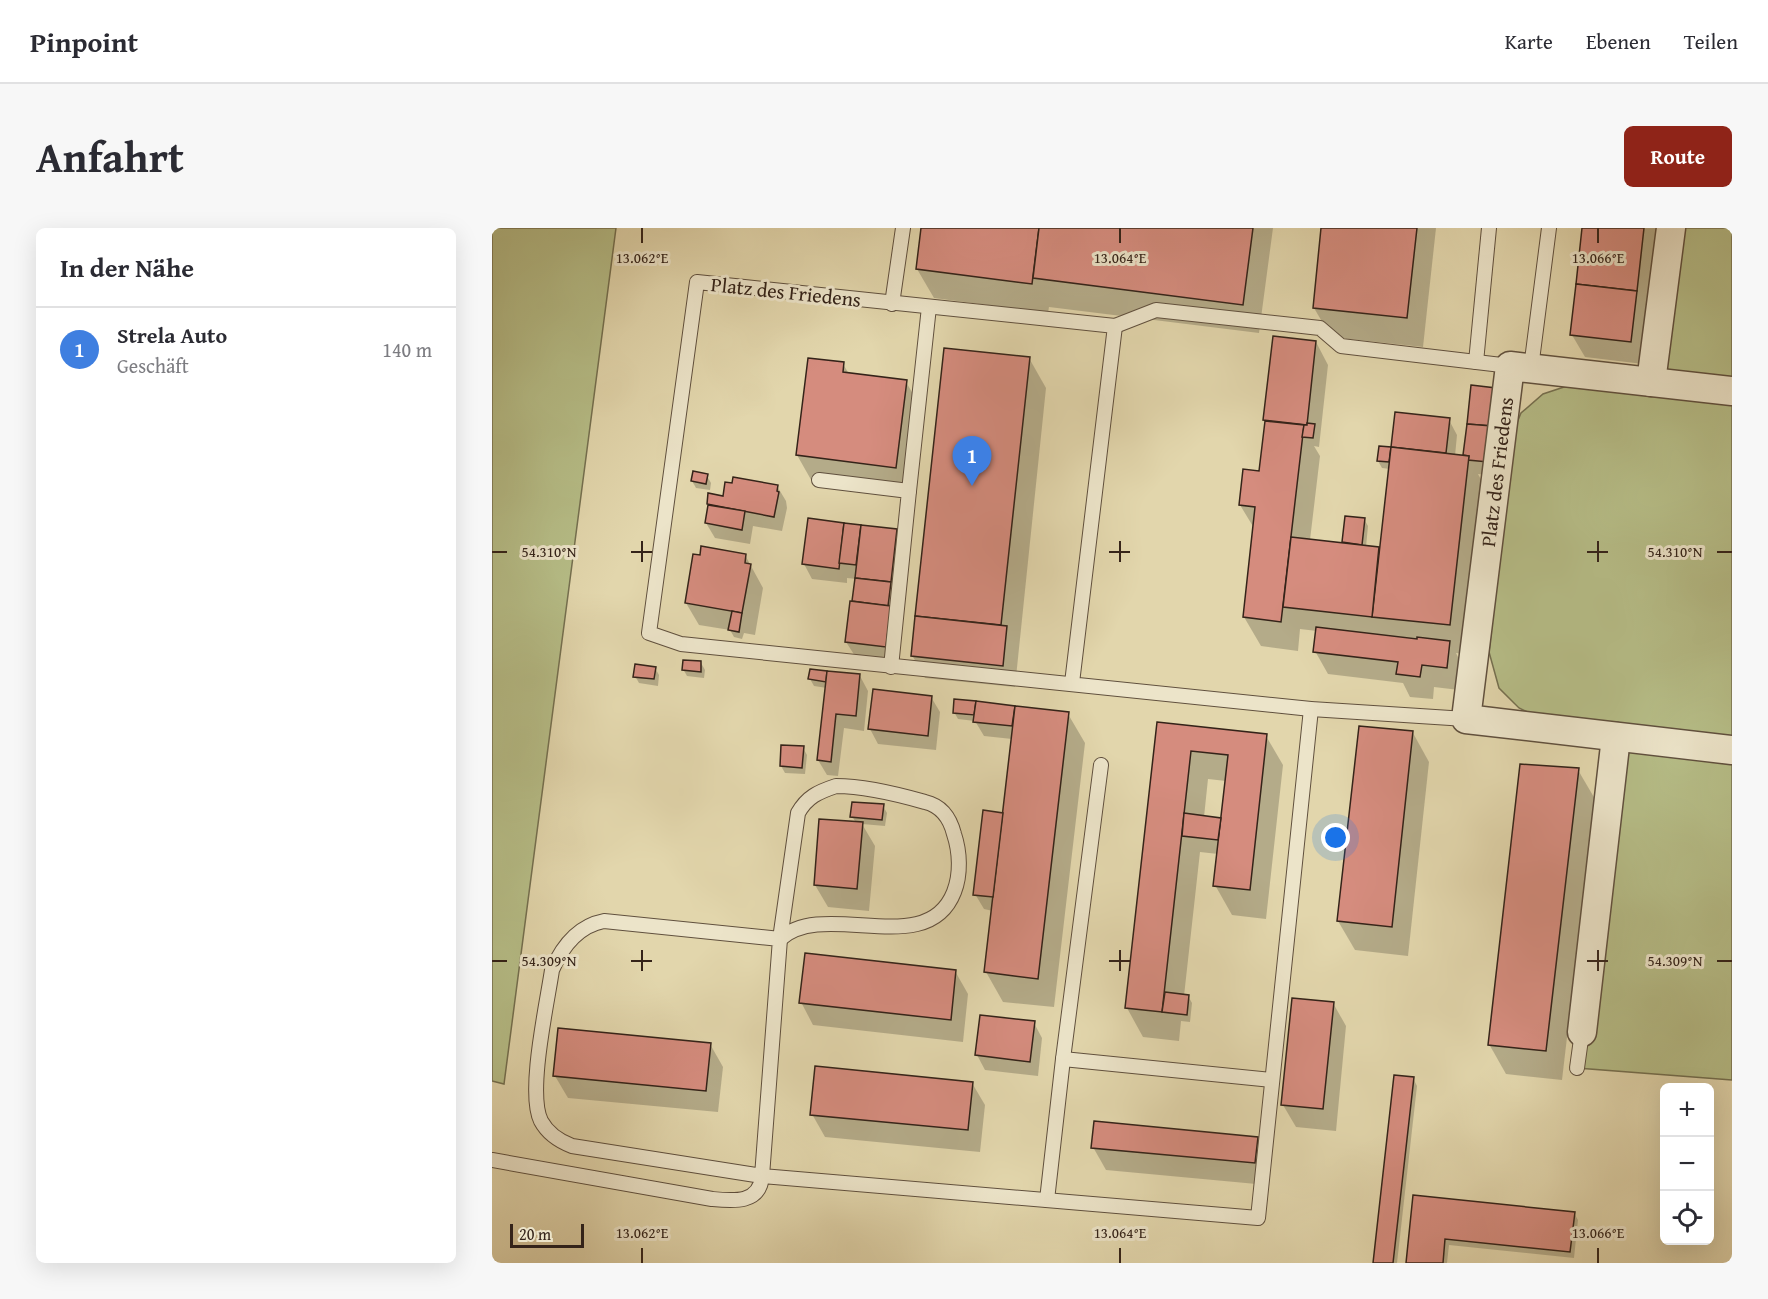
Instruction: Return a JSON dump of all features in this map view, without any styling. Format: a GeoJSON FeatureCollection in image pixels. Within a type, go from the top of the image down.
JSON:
{"type":"FeatureCollection","features":[{"type":"Feature","properties":{"kind":"street"},"geometry":{"type":"LineString","coordinates":[[1651,382],[1671,228]]}},
{"type":"Feature","properties":{"kind":"street"},"geometry":{"type":"LineString","coordinates":[[1521,367],[1732,392]]}},
{"type":"Feature","properties":{"kind":"street","name":"Platz des Friedens"},"geometry":{"type":"LineString","coordinates":[[1521,367],[1466,719],[1732,750]]}},
{"type":"Feature","properties":{"kind":"street"},"geometry":{"type":"LineString","coordinates":[[1582,1032],[1616,737]]}},
{"type":"Feature","properties":{"kind":"lane"},"geometry":{"type":"LineString","coordinates":[[892,304],[903,228]]}},
{"type":"Feature","properties":{"kind":"lane"},"geometry":{"type":"LineString","coordinates":[[1476,362],[1489,228]]}},
{"type":"Feature","properties":{"kind":"lane"},"geometry":{"type":"LineString","coordinates":[[1072,684],[1115,326],[1156,310],[1320,328],[1341,346],[1521,367],[1549,228]]}},
{"type":"Feature","properties":{"kind":"lane","name":"Platz des Friedens"},"geometry":{"type":"LineString","coordinates":[[1115,326],[697,282],[649,633],[681,644],[891,667],[1311,709],[1466,719]]}},
{"type":"Feature","properties":{"kind":"lane"},"geometry":{"type":"LineString","coordinates":[[891,667],[928,308]]}},
{"type":"Feature","properties":{"kind":"lane"},"geometry":{"type":"LineString","coordinates":[[819,480],[909,491]]}},
{"type":"Feature","properties":{"kind":"lane"},"geometry":{"type":"LineString","coordinates":[[492,1160],[722,1200],[752,1197],[758,1191],[762,1176],[780,939],[798,813],[804,802],[819,791],[836,786],[853,786],[928,802],[942,810],[949,820],[957,843],[958,869],[949,903],[927,921],[886,927],[811,924],[789,931],[780,939],[604,921],[587,926],[566,946],[552,970],[536,1080],[536,1107],[549,1132],[561,1142],[572,1146],[762,1176],[1258,1218],[1311,709]]}},
{"type":"Feature","properties":{"kind":"lane"},"geometry":{"type":"LineString","coordinates":[[1047,1200],[1101,765]]}},
{"type":"Feature","properties":{"kind":"lane"},"geometry":{"type":"LineString","coordinates":[[1577,1068],[1582,1032]]}},
{"type":"Feature","properties":{"kind":"lane"},"geometry":{"type":"LineString","coordinates":[[1063,1059],[1272,1080]]}},
{"type":"Feature","properties":{"kind":"green space"},"geometry":{"type":"Polygon","coordinates":[[[492,228],[616,228],[504,1084],[492,1081],[492,228]]]}},
{"type":"Feature","properties":{"kind":"green space"},"geometry":{"type":"Polygon","coordinates":[[[1671,228],[1732,228],[1732,391],[1651,382],[1671,228]]]}},
{"type":"Feature","properties":{"kind":"green space"},"geometry":{"type":"Polygon","coordinates":[[[1567,386],[1732,403],[1732,741],[1544,720],[1519,708],[1499,688],[1489,652],[1512,435],[1521,413],[1543,394],[1567,386]]]}},
{"type":"Feature","properties":{"kind":"green space"},"geometry":{"type":"Polygon","coordinates":[[[1616,737],[1732,750],[1732,1080],[1577,1068],[1616,737]]]}},
{"type":"Feature","properties":{"kind":"building"},"geometry":{"type":"Polygon","coordinates":[[[921,228],[1039,228],[1032,284],[916,269],[921,228]]]}},
{"type":"Feature","properties":{"kind":"building"},"geometry":{"type":"Polygon","coordinates":[[[1039,228],[1253,228],[1243,305],[1033,278],[1039,228]]]}},
{"type":"Feature","properties":{"kind":"building"},"geometry":{"type":"Polygon","coordinates":[[[1321,228],[1417,228],[1407,318],[1313,308],[1321,228]]]}},
{"type":"Feature","properties":{"kind":"building"},"geometry":{"type":"Polygon","coordinates":[[[1582,228],[1644,228],[1637,291],[1576,284],[1582,228]]]}},
{"type":"Feature","properties":{"kind":"building"},"geometry":{"type":"Polygon","coordinates":[[[1576,284],[1637,291],[1631,342],[1570,335],[1576,284]]]}},
{"type":"Feature","properties":{"kind":"building"},"geometry":{"type":"Polygon","coordinates":[[[1273,336],[1316,341],[1307,425],[1263,420],[1273,336]]]}},
{"type":"Feature","properties":{"kind":"building"},"geometry":{"type":"Polygon","coordinates":[[[944,348],[1030,357],[1001,625],[915,616],[944,348]]]}},
{"type":"Feature","properties":{"kind":"building"},"geometry":{"type":"Polygon","coordinates":[[[808,358],[844,362],[843,372],[907,380],[896,468],[796,455],[808,358]]]}},
{"type":"Feature","properties":{"kind":"building"},"geometry":{"type":"Polygon","coordinates":[[[1471,385],[1496,388],[1492,426],[1467,424],[1471,385]]]}},
{"type":"Feature","properties":{"kind":"building"},"geometry":{"type":"Polygon","coordinates":[[[1395,412],[1450,418],[1446,453],[1391,447],[1395,412]]]}},
{"type":"Feature","properties":{"kind":"building"},"geometry":{"type":"Polygon","coordinates":[[[1265,421],[1304,425],[1281,622],[1243,617],[1255,507],[1239,505],[1243,469],[1259,471],[1265,421]]]}},
{"type":"Feature","properties":{"kind":"building"},"geometry":{"type":"Polygon","coordinates":[[[1315,424],[1313,438],[1302,437],[1304,425],[1315,424]]]}},
{"type":"Feature","properties":{"kind":"building"},"geometry":{"type":"Polygon","coordinates":[[[1467,424],[1492,426],[1488,462],[1468,460],[1469,456],[1463,455],[1467,424]]]}},
{"type":"Feature","properties":{"kind":"building"},"geometry":{"type":"Polygon","coordinates":[[[1379,446],[1391,447],[1389,462],[1377,461],[1379,446]]]}},
{"type":"Feature","properties":{"kind":"building"},"geometry":{"type":"Polygon","coordinates":[[[1391,447],[1469,456],[1450,625],[1372,617],[1391,447]]]}},
{"type":"Feature","properties":{"kind":"building"},"geometry":{"type":"Polygon","coordinates":[[[693,471],[708,474],[706,484],[691,481],[693,471]]]}},
{"type":"Feature","properties":{"kind":"building"},"geometry":{"type":"Polygon","coordinates":[[[733,477],[778,485],[777,491],[779,492],[774,517],[707,504],[708,493],[723,496],[725,482],[732,483],[733,477]]]}},
{"type":"Feature","properties":{"kind":"building"},"geometry":{"type":"Polygon","coordinates":[[[708,505],[745,511],[742,530],[705,523],[708,505]]]}},
{"type":"Feature","properties":{"kind":"building"},"geometry":{"type":"Polygon","coordinates":[[[1345,516],[1365,518],[1362,545],[1342,542],[1345,516]]]}},
{"type":"Feature","properties":{"kind":"building"},"geometry":{"type":"Polygon","coordinates":[[[808,518],[844,523],[839,569],[802,564],[808,518]]]}},
{"type":"Feature","properties":{"kind":"building"},"geometry":{"type":"Polygon","coordinates":[[[844,523],[861,525],[856,565],[839,563],[844,523]]]}},
{"type":"Feature","properties":{"kind":"building"},"geometry":{"type":"Polygon","coordinates":[[[861,525],[897,529],[891,582],[855,578],[861,525]]]}},
{"type":"Feature","properties":{"kind":"building"},"geometry":{"type":"Polygon","coordinates":[[[1291,537],[1379,547],[1372,617],[1283,607],[1291,537]]]}},
{"type":"Feature","properties":{"kind":"building"},"geometry":{"type":"Polygon","coordinates":[[[701,546],[746,554],[745,563],[751,564],[742,613],[685,603],[693,554],[700,555],[701,546]]]}},
{"type":"Feature","properties":{"kind":"building"},"geometry":{"type":"Polygon","coordinates":[[[855,578],[891,582],[888,606],[852,601],[855,578]]]}},
{"type":"Feature","properties":{"kind":"building"},"geometry":{"type":"Polygon","coordinates":[[[850,601],[891,606],[886,647],[845,642],[850,601]]]}},
{"type":"Feature","properties":{"kind":"building"},"geometry":{"type":"Polygon","coordinates":[[[732,611],[742,613],[739,632],[728,630],[732,611]]]}},
{"type":"Feature","properties":{"kind":"building"},"geometry":{"type":"Polygon","coordinates":[[[915,616],[1007,626],[1003,666],[911,656],[915,616]]]}},
{"type":"Feature","properties":{"kind":"building"},"geometry":{"type":"Polygon","coordinates":[[[1316,627],[1450,641],[1447,668],[1422,665],[1420,677],[1396,674],[1398,662],[1313,652],[1316,627]]]}},
{"type":"Feature","properties":{"kind":"building"},"geometry":{"type":"Polygon","coordinates":[[[683,660],[701,661],[701,672],[682,670],[683,660]]]}},
{"type":"Feature","properties":{"kind":"building"},"geometry":{"type":"Polygon","coordinates":[[[635,664],[656,667],[654,679],[633,677],[635,664]]]}},
{"type":"Feature","properties":{"kind":"building"},"geometry":{"type":"Polygon","coordinates":[[[810,669],[827,671],[826,682],[808,679],[810,669]]]}},
{"type":"Feature","properties":{"kind":"building"},"geometry":{"type":"Polygon","coordinates":[[[827,671],[860,674],[856,716],[836,714],[831,762],[817,760],[827,671]]]}},
{"type":"Feature","properties":{"kind":"building"},"geometry":{"type":"Polygon","coordinates":[[[873,689],[932,696],[928,736],[868,729],[873,689]]]}},
{"type":"Feature","properties":{"kind":"building"},"geometry":{"type":"Polygon","coordinates":[[[954,699],[976,701],[974,715],[953,713],[954,699]]]}},
{"type":"Feature","properties":{"kind":"building"},"geometry":{"type":"Polygon","coordinates":[[[976,701],[1015,706],[1012,726],[973,722],[976,701]]]}},
{"type":"Feature","properties":{"kind":"building"},"geometry":{"type":"Polygon","coordinates":[[[1015,706],[1069,712],[1038,979],[984,972],[1015,706]]]}},
{"type":"Feature","properties":{"kind":"building"},"geometry":{"type":"Polygon","coordinates":[[[1157,722],[1267,734],[1250,890],[1213,886],[1228,755],[1191,751],[1162,1012],[1125,1008],[1157,722]]]}},
{"type":"Feature","properties":{"kind":"building"},"geometry":{"type":"Polygon","coordinates":[[[1359,726],[1413,731],[1392,927],[1337,921],[1359,726]]]}},
{"type":"Feature","properties":{"kind":"building"},"geometry":{"type":"Polygon","coordinates":[[[781,745],[804,746],[802,768],[780,766],[781,745]]]}},
{"type":"Feature","properties":{"kind":"building"},"geometry":{"type":"Polygon","coordinates":[[[1520,764],[1579,768],[1546,1051],[1488,1045],[1520,764]]]}},
{"type":"Feature","properties":{"kind":"building"},"geometry":{"type":"Polygon","coordinates":[[[852,802],[884,804],[882,820],[850,817],[852,802]]]}},
{"type":"Feature","properties":{"kind":"building"},"geometry":{"type":"Polygon","coordinates":[[[983,810],[1003,813],[993,897],[973,895],[983,810]]]}},
{"type":"Feature","properties":{"kind":"building"},"geometry":{"type":"Polygon","coordinates":[[[1184,813],[1221,818],[1218,840],[1182,836],[1184,813]]]}},
{"type":"Feature","properties":{"kind":"building"},"geometry":{"type":"Polygon","coordinates":[[[819,819],[863,822],[857,889],[814,885],[819,819]]]}},
{"type":"Feature","properties":{"kind":"building"},"geometry":{"type":"Polygon","coordinates":[[[805,953],[956,970],[951,1020],[799,1003],[805,953]]]}},
{"type":"Feature","properties":{"kind":"building"},"geometry":{"type":"Polygon","coordinates":[[[1165,992],[1189,995],[1187,1015],[1162,1012],[1165,992]]]}},
{"type":"Feature","properties":{"kind":"building"},"geometry":{"type":"Polygon","coordinates":[[[1292,998],[1334,1002],[1323,1109],[1281,1105],[1292,998]]]}},
{"type":"Feature","properties":{"kind":"building"},"geometry":{"type":"Polygon","coordinates":[[[980,1015],[1035,1021],[1030,1062],[975,1055],[980,1015]]]}},
{"type":"Feature","properties":{"kind":"building"},"geometry":{"type":"Polygon","coordinates":[[[558,1028],[711,1043],[706,1091],[553,1076],[558,1028]]]}},
{"type":"Feature","properties":{"kind":"building"},"geometry":{"type":"Polygon","coordinates":[[[815,1066],[973,1082],[968,1130],[810,1115],[815,1066]]]}},
{"type":"Feature","properties":{"kind":"building"},"geometry":{"type":"Polygon","coordinates":[[[1394,1075],[1414,1077],[1393,1263],[1373,1263],[1394,1075]]]}},
{"type":"Feature","properties":{"kind":"building"},"geometry":{"type":"Polygon","coordinates":[[[1094,1121],[1258,1137],[1255,1163],[1091,1148],[1094,1121]]]}},
{"type":"Feature","properties":{"kind":"building"},"geometry":{"type":"Polygon","coordinates":[[[1413,1195],[1575,1212],[1570,1252],[1445,1239],[1443,1263],[1406,1263],[1413,1195]]]}},
{"type":"Feature","properties":{"kind":"place","name":"Strela Auto"},"geometry":{"type":"Point","coordinates":[972,486]}}]}
